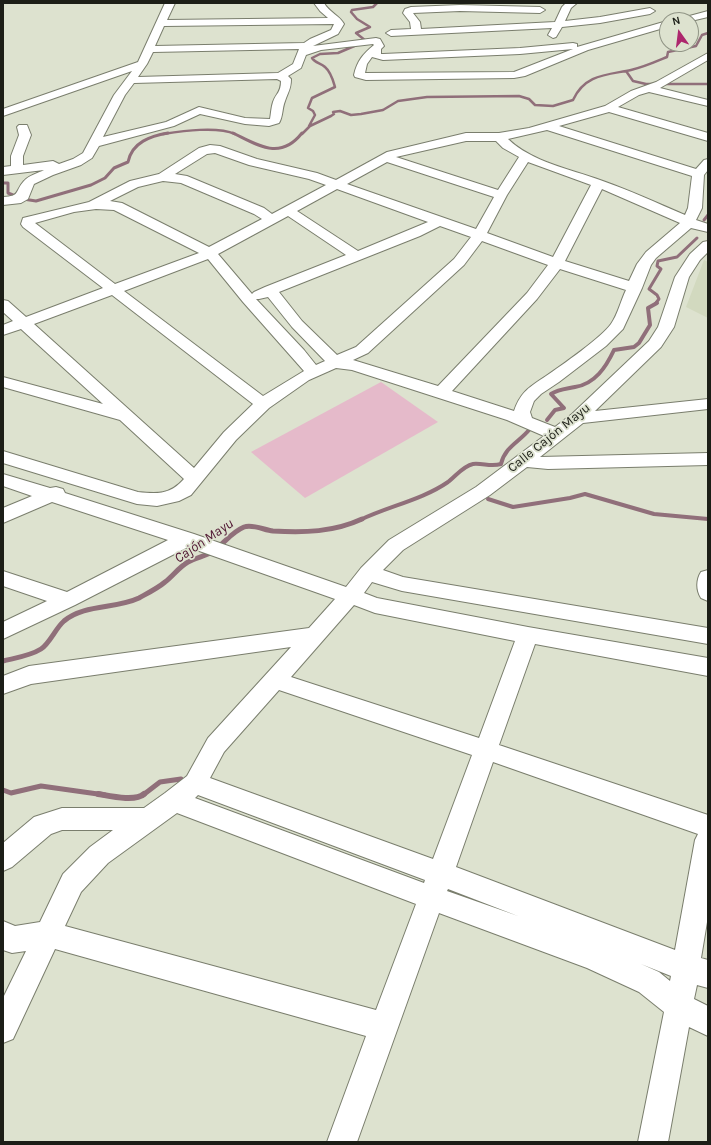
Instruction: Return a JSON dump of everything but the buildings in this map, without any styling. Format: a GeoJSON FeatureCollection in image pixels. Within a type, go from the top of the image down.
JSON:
{"type":"FeatureCollection","features":[{"type":"Feature","properties":{"kind":"street"},"geometry":{"type":"LineString","coordinates":[[3,201],[16,200],[23,196],[29,182],[77,162],[88,155],[120,95],[142,64],[170,3]]}},
{"type":"Feature","properties":{"kind":"street"},"geometry":{"type":"LineString","coordinates":[[131,80],[279,76],[292,71],[297,67],[304,50],[315,40],[335,32],[339,27],[338,21],[325,11],[319,3]]}},
{"type":"Feature","properties":{"kind":"street"},"geometry":{"type":"LineString","coordinates":[[523,3],[540,10]]}},
{"type":"Feature","properties":{"kind":"street"},"geometry":{"type":"LineString","coordinates":[[638,3],[659,17]]}},
{"type":"Feature","properties":{"kind":"street"},"geometry":{"type":"LineString","coordinates":[[416,31],[415,22],[408,13],[408,11],[411,10],[460,8],[553,10],[570,5]]}},
{"type":"Feature","properties":{"kind":"street"},"geometry":{"type":"LineString","coordinates":[[547,45],[570,5]]}},
{"type":"Feature","properties":{"kind":"street"},"geometry":{"type":"LineString","coordinates":[[383,57],[393,40],[403,32],[558,25],[608,19],[650,11]]}},
{"type":"Feature","properties":{"kind":"street"},"geometry":{"type":"LineString","coordinates":[[608,19],[635,18]]}},
{"type":"Feature","properties":{"kind":"street"},"geometry":{"type":"LineString","coordinates":[[161,23],[338,21]]}},
{"type":"Feature","properties":{"kind":"street"},"geometry":{"type":"LineString","coordinates":[[376,48],[365,56],[359,75],[371,78],[514,75],[521,74],[560,57],[598,43],[659,25]]}},
{"type":"Feature","properties":{"kind":"street"},"geometry":{"type":"LineString","coordinates":[[150,49],[304,50],[366,41],[376,42],[379,46],[376,48],[376,56],[383,57],[520,51],[547,45],[564,46],[598,43]]}},
{"type":"Feature","properties":{"kind":"street"},"geometry":{"type":"LineString","coordinates":[[3,330],[14,321],[111,288],[194,256],[210,253],[387,158],[401,152],[436,143],[466,138],[498,137],[546,126],[609,108],[635,93],[660,84],[708,56]]}},
{"type":"Feature","properties":{"kind":"street"},"geometry":{"type":"LineString","coordinates":[[3,113],[142,64]]}},
{"type":"Feature","properties":{"kind":"street"},"geometry":{"type":"LineString","coordinates":[[95,143],[170,124],[199,110],[245,121],[269,123],[275,121],[279,101],[284,94],[286,87],[286,79],[279,76]]}},
{"type":"Feature","properties":{"kind":"street"},"geometry":{"type":"LineString","coordinates":[[199,110],[208,78]]}},
{"type":"Feature","properties":{"kind":"street"},"geometry":{"type":"LineString","coordinates":[[647,88],[708,103]]}},
{"type":"Feature","properties":{"kind":"street"},"geometry":{"type":"LineString","coordinates":[[609,108],[708,137]]}},
{"type":"Feature","properties":{"kind":"street"},"geometry":{"type":"LineString","coordinates":[[546,126],[698,174]]}},
{"type":"Feature","properties":{"kind":"street"},"geometry":{"type":"LineString","coordinates":[[17,169],[17,156],[25,135],[24,127]]}},
{"type":"Feature","properties":{"kind":"street"},"geometry":{"type":"LineString","coordinates":[[498,137],[504,144],[526,156],[689,222],[708,228]]}},
{"type":"Feature","properties":{"kind":"street"},"geometry":{"type":"LineString","coordinates":[[163,177],[179,165],[203,152],[210,149],[216,149],[247,161],[296,171],[438,222],[635,288]]}},
{"type":"Feature","properties":{"kind":"street"},"geometry":{"type":"LineString","coordinates":[[3,457],[137,498],[157,500],[172,497],[184,491],[230,436],[263,404],[314,372],[362,350],[459,262],[479,236],[501,195],[526,156]]}},
{"type":"Feature","properties":{"kind":"street"},"geometry":{"type":"LineString","coordinates":[[387,158],[501,195]]}},
{"type":"Feature","properties":{"kind":"street"},"geometry":{"type":"LineString","coordinates":[[3,171],[77,162]]}},
{"type":"Feature","properties":{"kind":"street"},"geometry":{"type":"LineString","coordinates":[[524,420],[522,412],[526,400],[535,390],[577,361],[600,343],[618,326],[644,264],[651,254],[689,222],[695,208],[698,174],[708,162]]}},
{"type":"Feature","properties":{"kind":"street"},"geometry":{"type":"LineString","coordinates":[[92,205],[134,184],[163,177],[183,179],[259,211],[267,216],[270,221]]}},
{"type":"Feature","properties":{"kind":"street"},"geometry":{"type":"LineString","coordinates":[[441,393],[532,296],[558,263],[598,184]]}},
{"type":"Feature","properties":{"kind":"street"},"geometry":{"type":"LineString","coordinates":[[263,404],[28,224],[28,221],[92,205],[106,204],[117,206],[210,253],[248,299],[314,372]]}},
{"type":"Feature","properties":{"kind":"street"},"geometry":{"type":"LineString","coordinates":[[290,211],[356,256]]}},
{"type":"Feature","properties":{"kind":"street"},"geometry":{"type":"LineString","coordinates":[[248,299],[416,233],[438,222]]}},
{"type":"Feature","properties":{"kind":"street","name":"Calle Cajón Mayu"},"geometry":{"type":"LineString","coordinates":[[3,1030],[72,883],[99,855],[174,802],[195,783],[216,745],[350,596],[368,573],[396,546],[483,491],[578,418],[655,344],[666,327],[682,276],[695,257],[708,245]]}},
{"type":"Feature","properties":{"kind":"street"},"geometry":{"type":"LineString","coordinates":[[270,290],[297,324],[336,363],[354,365],[441,393],[524,420],[556,434]]}},
{"type":"Feature","properties":{"kind":"street"},"geometry":{"type":"LineString","coordinates":[[3,304],[14,321],[125,416],[195,479]]}},
{"type":"Feature","properties":{"kind":"street"},"geometry":{"type":"LineString","coordinates":[[3,382],[125,416]]}},
{"type":"Feature","properties":{"kind":"street"},"geometry":{"type":"LineString","coordinates":[[578,418],[708,404]]}},
{"type":"Feature","properties":{"kind":"street"},"geometry":{"type":"LineString","coordinates":[[523,460],[548,463],[708,459]]}},
{"type":"Feature","properties":{"kind":"street"},"geometry":{"type":"LineString","coordinates":[[3,480],[187,539],[375,605],[528,635],[708,666]]}},
{"type":"Feature","properties":{"kind":"street"},"geometry":{"type":"LineString","coordinates":[[3,516],[82,481]]}},
{"type":"Feature","properties":{"kind":"street"},"geometry":{"type":"LineString","coordinates":[[3,631],[68,600],[187,539]]}},
{"type":"Feature","properties":{"kind":"street"},"geometry":{"type":"LineString","coordinates":[[368,573],[402,584],[708,636]]}},
{"type":"Feature","properties":{"kind":"street"},"geometry":{"type":"LineString","coordinates":[[708,577],[708,593]]}},
{"type":"Feature","properties":{"kind":"street"},"geometry":{"type":"LineString","coordinates":[[3,578],[68,600]]}},
{"type":"Feature","properties":{"kind":"street"},"geometry":{"type":"LineString","coordinates":[[3,685],[30,675],[316,634]]}},
{"type":"Feature","properties":{"kind":"street"},"geometry":{"type":"LineString","coordinates":[[342,1142],[528,635]]}},
{"type":"Feature","properties":{"kind":"street"},"geometry":{"type":"LineString","coordinates":[[274,680],[486,750],[708,826]]}},
{"type":"Feature","properties":{"kind":"street"},"geometry":{"type":"LineString","coordinates":[[195,783],[697,971]]}},
{"type":"Feature","properties":{"kind":"street"},"geometry":{"type":"LineString","coordinates":[[174,802],[592,956],[649,982],[679,1006],[708,1022]]}},
{"type":"Feature","properties":{"kind":"street"},"geometry":{"type":"LineString","coordinates":[[3,859],[43,826],[62,819],[148,819]]}},
{"type":"Feature","properties":{"kind":"street"},"geometry":{"type":"LineString","coordinates":[[653,1142],[679,1006],[697,971],[708,840]]}},
{"type":"Feature","properties":{"kind":"street"},"geometry":{"type":"LineString","coordinates":[[3,934],[12,940],[48,934],[385,1027]]}},
{"type":"Feature","properties":{"kind":"shaded area"},"geometry":{"type":"Polygon","coordinates":[[[704,260],[708,262],[708,318],[686,307],[704,260]]]}},
{"type":"Feature","properties":{"kind":"shaded area"},"geometry":{"type":"Polygon","coordinates":[[[381,382],[438,422],[305,498],[251,452],[381,382]]]}},
{"type":"Feature","properties":{"kind":"waterway"},"geometry":{"type":"LineString","coordinates":[[309,126],[315,115],[313,111],[308,108],[312,98],[335,87],[329,71],[312,58],[320,54],[338,53],[366,41],[356,33],[370,27],[357,19],[351,12],[352,10],[373,7],[377,3]]}},
{"type":"Feature","properties":{"kind":"waterway"},"geometry":{"type":"LineString","coordinates":[[302,134],[310,126],[334,114],[333,112],[340,111],[351,115],[361,114],[383,110],[398,101],[427,97],[519,96],[529,99],[535,105],[553,106],[573,100],[578,91],[590,80],[605,75],[631,70],[667,57],[668,52],[696,46],[702,35],[708,33]]}},
{"type":"Feature","properties":{"kind":"waterway"},"geometry":{"type":"LineString","coordinates":[[626,71],[633,81],[646,84],[708,84]]}},
{"type":"Feature","properties":{"kind":"waterway"},"geometry":{"type":"LineString","coordinates":[[164,134],[219,130],[235,134]]}},
{"type":"Feature","properties":{"kind":"waterway"},"geometry":{"type":"LineString","coordinates":[[235,134],[260,146],[277,148],[294,142],[302,133]]}},
{"type":"Feature","properties":{"kind":"waterway"},"geometry":{"type":"LineString","coordinates":[[3,183],[8,183],[8,193],[23,199],[36,201],[91,185],[105,178],[114,168],[128,162],[134,149],[143,141],[164,134]]}},
{"type":"Feature","properties":{"kind":"waterway","name":"Cajón Mayu"},"geometry":{"type":"LineString","coordinates":[[704,220],[708,215]]}},
{"type":"Feature","properties":{"kind":"waterway","name":"Cajón Mayu"},"geometry":{"type":"LineString","coordinates":[[655,304],[659,299],[657,295],[649,289],[661,269],[657,266],[658,261],[677,257],[697,238]]}},
{"type":"Feature","properties":{"kind":"waterway","name":"Cajón Mayu"},"geometry":{"type":"LineString","coordinates":[[547,420],[555,410],[564,408],[551,394],[588,382],[599,374],[614,350],[634,347],[639,343],[650,325],[648,308],[657,303]]}},
{"type":"Feature","properties":{"kind":"waterway","name":"Cajón Mayu"},"geometry":{"type":"LineString","coordinates":[[360,520],[427,494],[448,482],[469,465],[501,464],[509,449],[529,430]]}},
{"type":"Feature","properties":{"kind":"waterway"},"geometry":{"type":"LineString","coordinates":[[488,499],[513,507],[570,498],[585,494],[654,514],[708,519]]}},
{"type":"Feature","properties":{"kind":"waterway","name":"Cajón Mayu"},"geometry":{"type":"LineString","coordinates":[[3,661],[27,655],[41,649],[61,624],[72,616],[90,609],[120,604],[139,598],[168,580],[191,560],[212,552],[232,534],[244,527],[255,527],[273,531],[307,532],[341,527],[362,519]]}},
{"type":"Feature","properties":{"kind":"waterway"},"geometry":{"type":"LineString","coordinates":[[143,795],[160,782],[181,779]]}},
{"type":"Feature","properties":{"kind":"waterway"},"geometry":{"type":"LineString","coordinates":[[3,790],[11,793],[41,786],[98,794]]}},
{"type":"Feature","properties":{"kind":"waterway"},"geometry":{"type":"LineString","coordinates":[[98,794],[105,795]]}},
{"type":"Feature","properties":{"kind":"waterway"},"geometry":{"type":"LineString","coordinates":[[98,794],[135,798],[144,794]]}}]}
